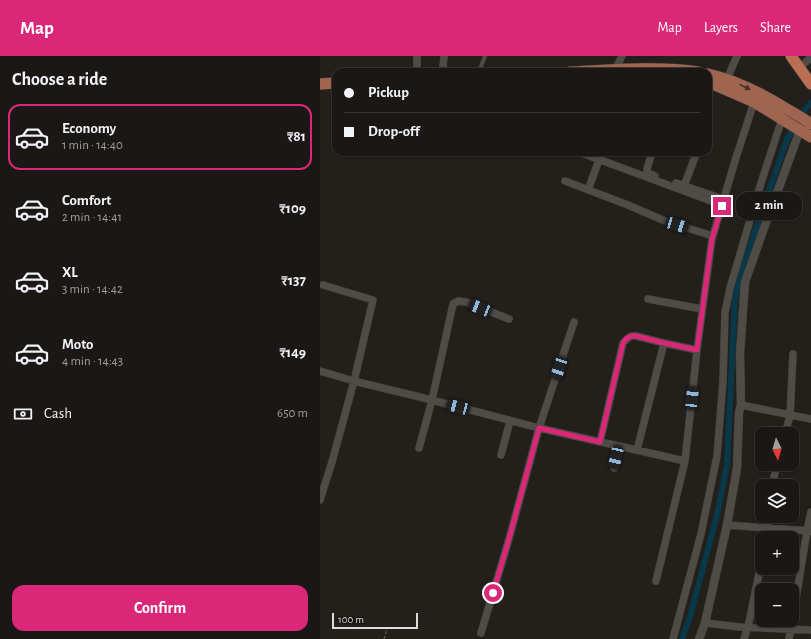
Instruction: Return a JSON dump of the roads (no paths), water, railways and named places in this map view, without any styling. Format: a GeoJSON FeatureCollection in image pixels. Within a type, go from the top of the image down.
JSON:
{"type":"FeatureCollection","features":[{"type":"Feature","properties":{"kind":"highway"},"geometry":{"type":"LineString","coordinates":[[791,56],[811,84]]}},
{"type":"Feature","properties":{"kind":"main road"},"geometry":{"type":"LineString","coordinates":[[712,75],[742,85],[766,97],[785,116]]}},
{"type":"Feature","properties":{"kind":"main road"},"geometry":{"type":"LineString","coordinates":[[320,84],[332,83]]}},
{"type":"Feature","properties":{"kind":"main road"},"geometry":{"type":"LineString","coordinates":[[712,84],[806,125],[811,137]]}},
{"type":"Feature","properties":{"kind":"main road"},"geometry":{"type":"LineString","coordinates":[[320,91],[332,90]]}},
{"type":"Feature","properties":{"kind":"street"},"geometry":{"type":"LineString","coordinates":[[417,56],[417,68]]}},
{"type":"Feature","properties":{"kind":"street"},"geometry":{"type":"LineString","coordinates":[[443,68],[444,56]]}},
{"type":"Feature","properties":{"kind":"street"},"geometry":{"type":"LineString","coordinates":[[616,68],[622,56]]}},
{"type":"Feature","properties":{"kind":"street"},"geometry":{"type":"LineString","coordinates":[[727,79],[737,56]]}},
{"type":"Feature","properties":{"kind":"street"},"geometry":{"type":"LineString","coordinates":[[656,582],[685,461],[702,309],[713,236],[722,202],[754,102]]}},
{"type":"Feature","properties":{"kind":"street"},"geometry":{"type":"LineString","coordinates":[[673,639],[701,534],[717,456],[723,381],[725,313],[730,288],[758,190],[785,116]]}},
{"type":"Feature","properties":{"kind":"street"},"geometry":{"type":"LineString","coordinates":[[699,639],[705,623],[727,525],[737,468],[739,412],[741,405],[740,354],[745,282],[763,230],[806,125]]}},
{"type":"Feature","properties":{"kind":"street"},"geometry":{"type":"LineString","coordinates":[[589,156],[722,202]]}},
{"type":"Feature","properties":{"kind":"street"},"geometry":{"type":"LineString","coordinates":[[651,156],[647,169],[648,173],[722,202]]}},
{"type":"Feature","properties":{"kind":"street"},"geometry":{"type":"LineString","coordinates":[[684,186],[695,157]]}},
{"type":"Feature","properties":{"kind":"street"},"geometry":{"type":"LineString","coordinates":[[588,190],[599,160]]}},
{"type":"Feature","properties":{"kind":"street"},"geometry":{"type":"LineString","coordinates":[[564,181],[628,205],[665,222],[713,236]]}},
{"type":"Feature","properties":{"kind":"street"},"geometry":{"type":"LineString","coordinates":[[320,500],[354,381],[373,300],[323,285]]}},
{"type":"Feature","properties":{"kind":"street"},"geometry":{"type":"LineString","coordinates":[[648,299],[702,309]]}},
{"type":"Feature","properties":{"kind":"street"},"geometry":{"type":"LineString","coordinates":[[419,448],[432,400],[453,304],[458,301],[466,302],[509,319]]}},
{"type":"Feature","properties":{"kind":"street"},"geometry":{"type":"LineString","coordinates":[[481,633],[509,539],[539,428],[574,322]]}},
{"type":"Feature","properties":{"kind":"street"},"geometry":{"type":"LineString","coordinates":[[600,442],[623,343],[626,339],[631,336],[636,336],[697,350]]}},
{"type":"Feature","properties":{"kind":"street"},"geometry":{"type":"LineString","coordinates":[[637,450],[664,343]]}},
{"type":"Feature","properties":{"kind":"street"},"geometry":{"type":"LineString","coordinates":[[787,427],[790,416],[793,354]]}},
{"type":"Feature","properties":{"kind":"street"},"geometry":{"type":"LineString","coordinates":[[320,371],[510,421],[685,461]]}},
{"type":"Feature","properties":{"kind":"street"},"geometry":{"type":"LineString","coordinates":[[741,405],[811,419]]}},
{"type":"Feature","properties":{"kind":"street"},"geometry":{"type":"LineString","coordinates":[[501,455],[510,421]]}},
{"type":"Feature","properties":{"kind":"street"},"geometry":{"type":"LineString","coordinates":[[614,468],[619,446]]}},
{"type":"Feature","properties":{"kind":"street"},"geometry":{"type":"LineString","coordinates":[[789,639],[809,531],[811,512]]}},
{"type":"Feature","properties":{"kind":"street"},"geometry":{"type":"LineString","coordinates":[[767,531],[768,523]]}},
{"type":"Feature","properties":{"kind":"street"},"geometry":{"type":"LineString","coordinates":[[727,525],[809,531]]}},
{"type":"Feature","properties":{"kind":"street"},"geometry":{"type":"LineString","coordinates":[[744,639],[748,627],[759,575]]}},
{"type":"Feature","properties":{"kind":"street"},"geometry":{"type":"LineString","coordinates":[[705,623],[740,627],[811,630]]}},
{"type":"Feature","properties":{"kind":"lane"},"geometry":{"type":"LineString","coordinates":[[480,68],[485,56]]}},
{"type":"Feature","properties":{"kind":"waterway"},"geometry":{"type":"LineString","coordinates":[[682,639],[690,617],[718,511],[727,465],[735,298],[742,270],[787,139],[806,108],[811,103]]}}]}
